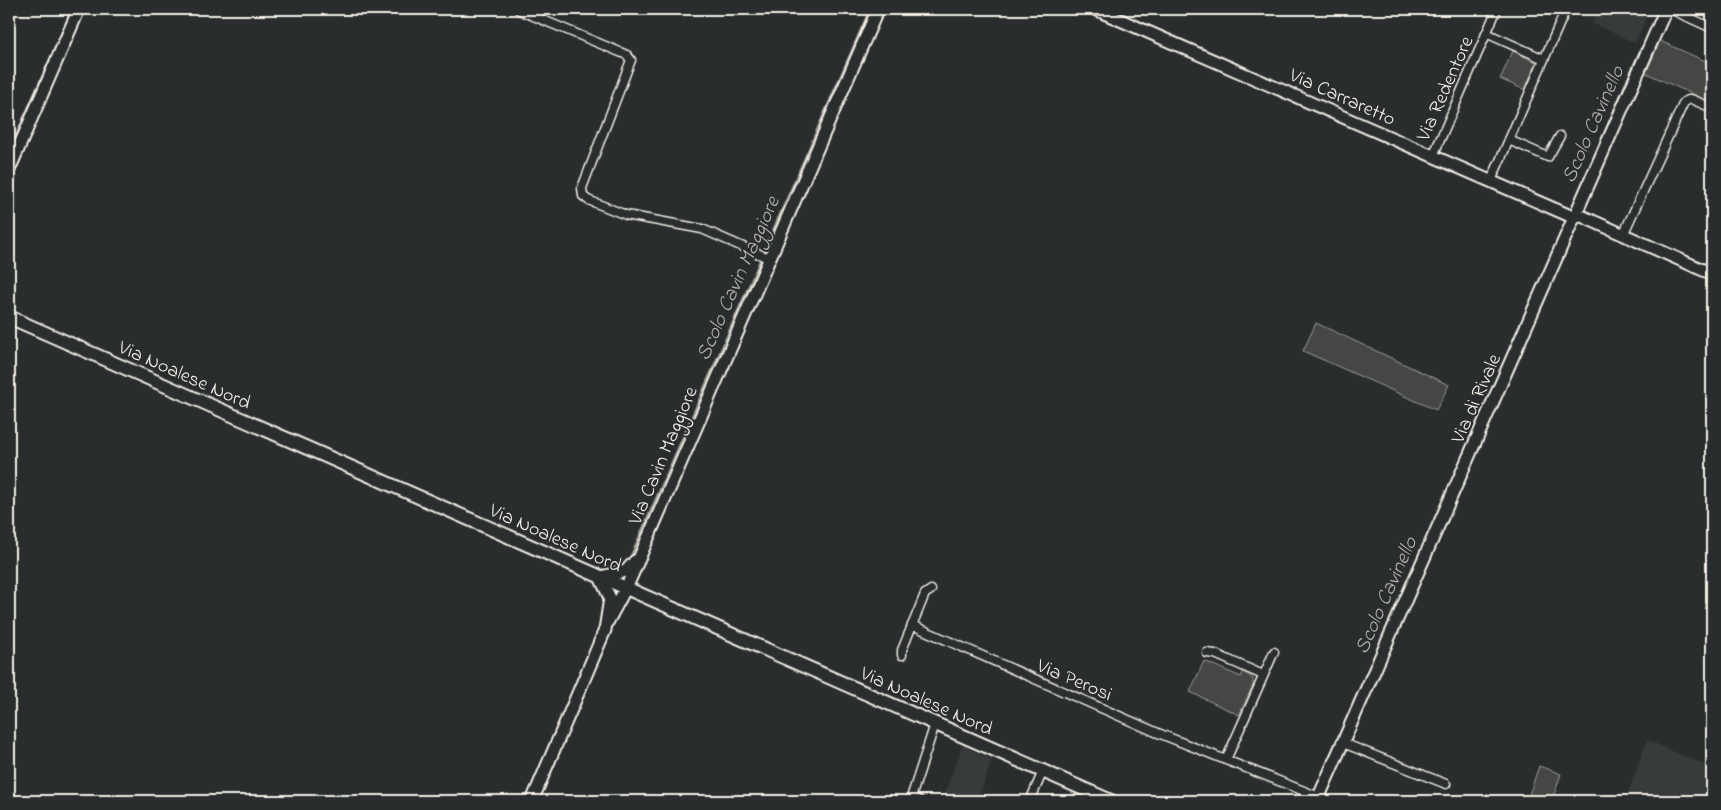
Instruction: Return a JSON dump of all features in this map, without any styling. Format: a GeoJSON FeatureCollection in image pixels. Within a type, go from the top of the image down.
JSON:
{"type":"FeatureCollection","features":[{"type":"Feature","properties":{"kind":"main road","name":"Via Noalese Nord"},"geometry":{"type":"LineString","coordinates":[[9,317],[1043,771],[1086,796],[1111,801]]}},
{"type":"Feature","properties":{"kind":"street"},"geometry":{"type":"LineString","coordinates":[[9,170],[79,9]]}},
{"type":"Feature","properties":{"kind":"street","name":"Via Cavin Maggiore"},"geometry":{"type":"LineString","coordinates":[[532,801],[602,641],[608,621],[638,558],[764,256],[878,9]]}},
{"type":"Feature","properties":{"kind":"street","name":"Via Carraretto"},"geometry":{"type":"LineString","coordinates":[[1095,9],[1491,181],[1712,274]]}},
{"type":"Feature","properties":{"kind":"street","name":"Via Redentore"},"geometry":{"type":"LineString","coordinates":[[1433,156],[1497,9]]}},
{"type":"Feature","properties":{"kind":"street"},"geometry":{"type":"LineString","coordinates":[[1491,181],[1566,9]]}},
{"type":"Feature","properties":{"kind":"street","name":"Via di Rivale"},"geometry":{"type":"LineString","coordinates":[[1318,799],[1576,216],[1640,76],[1666,9]]}},
{"type":"Feature","properties":{"kind":"street"},"geometry":{"type":"LineString","coordinates":[[1670,9],[1712,28]]}},
{"type":"Feature","properties":{"kind":"street"},"geometry":{"type":"LineString","coordinates":[[519,10],[627,55],[631,60],[582,188],[583,196],[596,204],[626,215],[717,234],[764,256]]}},
{"type":"Feature","properties":{"kind":"street","name":"Via Redentore"},"geometry":{"type":"LineString","coordinates":[[1486,33],[1544,59]]}},
{"type":"Feature","properties":{"kind":"street"},"geometry":{"type":"LineString","coordinates":[[1622,235],[1684,102],[1691,99],[1712,108]]}},
{"type":"Feature","properties":{"kind":"street"},"geometry":{"type":"LineString","coordinates":[[1509,140],[1548,157],[1560,136]]}},
{"type":"Feature","properties":{"kind":"street","name":"Via Cavin Maggiore"},"geometry":{"type":"LineString","coordinates":[[608,621],[610,598],[624,587],[626,571],[638,558]]}},
{"type":"Feature","properties":{"kind":"street"},"geometry":{"type":"LineString","coordinates":[[610,598],[600,577],[626,571]]}},
{"type":"Feature","properties":{"kind":"street"},"geometry":{"type":"LineString","coordinates":[[902,656],[902,650],[925,594],[931,590]]}},
{"type":"Feature","properties":{"kind":"street","name":"Via Perosi"},"geometry":{"type":"LineString","coordinates":[[912,625],[1055,689],[1318,799]]}},
{"type":"Feature","properties":{"kind":"street"},"geometry":{"type":"LineString","coordinates":[[1226,760],[1274,652]]}},
{"type":"Feature","properties":{"kind":"street"},"geometry":{"type":"LineString","coordinates":[[1207,654],[1214,654],[1263,675]]}},
{"type":"Feature","properties":{"kind":"street"},"geometry":{"type":"LineString","coordinates":[[920,801],[910,799],[935,724]]}},
{"type":"Feature","properties":{"kind":"street"},"geometry":{"type":"LineString","coordinates":[[1343,743],[1446,784]]}},
{"type":"Feature","properties":{"kind":"street"},"geometry":{"type":"LineString","coordinates":[[1030,801],[1043,771]]}},
{"type":"Feature","properties":{"kind":"shaded area"},"geometry":{"type":"Polygon","coordinates":[[[1598,9],[1650,9],[1635,43],[1592,23],[1598,9]]]}},
{"type":"Feature","properties":{"kind":"shaded area"},"geometry":{"type":"Polygon","coordinates":[[[1660,41],[1712,64],[1712,103],[1646,73],[1660,41]]]}},
{"type":"Feature","properties":{"kind":"shaded area"},"geometry":{"type":"Polygon","coordinates":[[[1513,51],[1536,62],[1525,90],[1500,79],[1513,51]]]}},
{"type":"Feature","properties":{"kind":"shaded area"},"geometry":{"type":"Polygon","coordinates":[[[1316,323],[1449,385],[1436,410],[1303,351],[1316,323]]]}},
{"type":"Feature","properties":{"kind":"shaded area"},"geometry":{"type":"Polygon","coordinates":[[[1204,661],[1241,677],[1243,672],[1253,678],[1253,685],[1239,715],[1190,692],[1204,661]]]}},
{"type":"Feature","properties":{"kind":"shaded area"},"geometry":{"type":"Polygon","coordinates":[[[1647,740],[1712,768],[1712,801],[1625,801],[1647,740]]]}},
{"type":"Feature","properties":{"kind":"shaded area"},"geometry":{"type":"Polygon","coordinates":[[[962,746],[992,759],[978,801],[942,801],[962,746]]]}},
{"type":"Feature","properties":{"kind":"shaded area"},"geometry":{"type":"Polygon","coordinates":[[[1539,766],[1561,774],[1552,801],[1537,801],[1528,798],[1539,766]]]}},
{"type":"Feature","properties":{"kind":"waterway"},"geometry":{"type":"LineString","coordinates":[[9,151],[72,9]]}},
{"type":"Feature","properties":{"kind":"waterway","name":"Scolo Cavin Maggiore"},"geometry":{"type":"LineString","coordinates":[[763,253],[870,9]]}},
{"type":"Feature","properties":{"kind":"waterway","name":"Scolo Cavinello"},"geometry":{"type":"LineString","coordinates":[[1570,212],[1641,48]]}},
{"type":"Feature","properties":{"kind":"waterway","name":"Scolo Cavinello"},"geometry":{"type":"LineString","coordinates":[[1482,413],[1567,219]]}},
{"type":"Feature","properties":{"kind":"waterway","name":"Scolo Cavin Maggiore"},"geometry":{"type":"LineString","coordinates":[[630,558],[761,258]]}},
{"type":"Feature","properties":{"kind":"waterway","name":"Scolo Cavinello"},"geometry":{"type":"LineString","coordinates":[[1472,434],[1479,420]]}},
{"type":"Feature","properties":{"kind":"waterway","name":"Scolo Cavinello"},"geometry":{"type":"LineString","coordinates":[[1457,470],[1469,442]]}},
{"type":"Feature","properties":{"kind":"waterway","name":"Scolo Cavinello"},"geometry":{"type":"LineString","coordinates":[[1328,760],[1372,662]]}},
{"type":"Feature","properties":{"kind":"waterway","name":"Scolo Cavin Maggiore"},"geometry":{"type":"LineString","coordinates":[[525,801],[581,673]]}}]}
